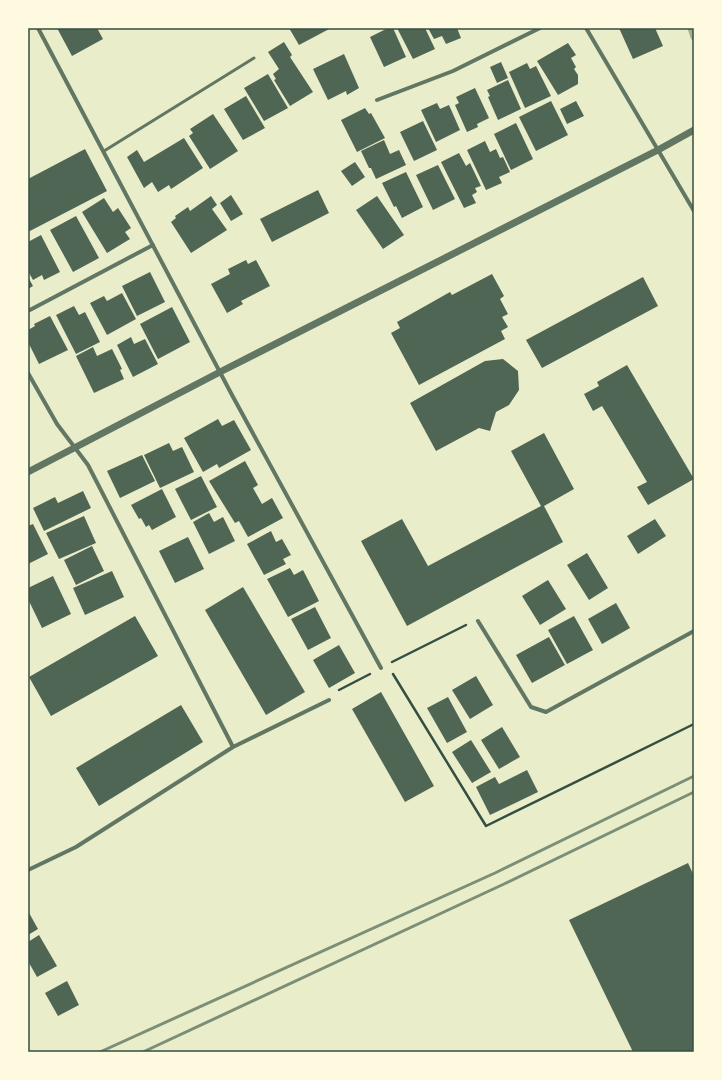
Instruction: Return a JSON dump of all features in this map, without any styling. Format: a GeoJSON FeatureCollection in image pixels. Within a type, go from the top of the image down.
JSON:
{"type":"FeatureCollection","features":[{"type":"Feature","properties":{"kind":"street"},"geometry":{"type":"LineString","coordinates":[[38,28],[220,372],[381,668]]}},
{"type":"Feature","properties":{"kind":"street"},"geometry":{"type":"LineString","coordinates":[[377,100],[453,71],[540,28]]}},
{"type":"Feature","properties":{"kind":"street"},"geometry":{"type":"LineString","coordinates":[[586,28],[694,211]]}},
{"type":"Feature","properties":{"kind":"street"},"geometry":{"type":"LineString","coordinates":[[28,472],[220,372],[658,150],[694,130]]}},
{"type":"Feature","properties":{"kind":"street"},"geometry":{"type":"LineString","coordinates":[[28,310],[153,245]]}},
{"type":"Feature","properties":{"kind":"street"},"geometry":{"type":"LineString","coordinates":[[28,373],[58,424],[90,469],[233,747]]}},
{"type":"Feature","properties":{"kind":"street"},"geometry":{"type":"LineString","coordinates":[[478,621],[531,707],[546,712],[694,632]]}},
{"type":"Feature","properties":{"kind":"street"},"geometry":{"type":"LineString","coordinates":[[28,870],[76,847],[233,747],[329,700]]}},
{"type":"Feature","properties":{"kind":"lane"},"geometry":{"type":"LineString","coordinates":[[104,152],[254,58]]}},
{"type":"Feature","properties":{"kind":"path"},"geometry":{"type":"LineString","coordinates":[[329,700],[331,694],[386,664],[478,621]]}},
{"type":"Feature","properties":{"kind":"path"},"geometry":{"type":"LineString","coordinates":[[386,664],[486,826],[694,724]]}},
{"type":"Feature","properties":{"kind":"building"},"geometry":{"type":"Polygon","coordinates":[[[57,28],[97,28],[103,39],[72,56],[57,28]]]}},
{"type":"Feature","properties":{"kind":"building"},"geometry":{"type":"Polygon","coordinates":[[[289,28],[331,28],[299,45],[289,28]]]}},
{"type":"Feature","properties":{"kind":"building"},"geometry":{"type":"Polygon","coordinates":[[[388,28],[393,28],[406,57],[384,67],[370,37],[388,28]]]}},
{"type":"Feature","properties":{"kind":"building"},"geometry":{"type":"Polygon","coordinates":[[[397,28],[425,28],[435,49],[413,59],[397,28]]]}},
{"type":"Feature","properties":{"kind":"building"},"geometry":{"type":"Polygon","coordinates":[[[428,28],[457,28],[461,38],[446,44],[442,36],[434,39],[428,28]]]}},
{"type":"Feature","properties":{"kind":"building"},"geometry":{"type":"Polygon","coordinates":[[[619,28],[655,28],[663,46],[633,59],[619,28]]]}},
{"type":"Feature","properties":{"kind":"building"},"geometry":{"type":"Polygon","coordinates":[[[284,42],[292,55],[290,57],[313,92],[290,106],[274,80],[276,79],[273,74],[279,69],[268,52],[284,42]]]}},
{"type":"Feature","properties":{"kind":"building"},"geometry":{"type":"Polygon","coordinates":[[[568,43],[576,55],[571,58],[576,67],[574,69],[578,75],[578,84],[558,95],[537,61],[568,43]]]}},
{"type":"Feature","properties":{"kind":"building"},"geometry":{"type":"Polygon","coordinates":[[[344,54],[359,88],[347,95],[346,91],[328,100],[313,69],[344,54]]]}},
{"type":"Feature","properties":{"kind":"building"},"geometry":{"type":"Polygon","coordinates":[[[501,62],[508,78],[497,83],[490,67],[501,62]]]}},
{"type":"Feature","properties":{"kind":"building"},"geometry":{"type":"Polygon","coordinates":[[[527,63],[530,69],[536,66],[551,96],[525,108],[509,72],[527,63]]]}},
{"type":"Feature","properties":{"kind":"building"},"geometry":{"type":"Polygon","coordinates":[[[268,74],[288,108],[264,121],[244,88],[268,74]]]}},
{"type":"Feature","properties":{"kind":"building"},"geometry":{"type":"Polygon","coordinates":[[[508,80],[521,109],[498,120],[488,97],[490,96],[487,90],[508,80]]]}},
{"type":"Feature","properties":{"kind":"building"},"geometry":{"type":"Polygon","coordinates":[[[475,88],[489,118],[477,124],[478,127],[467,132],[455,105],[459,103],[456,97],[475,88]]]}},
{"type":"Feature","properties":{"kind":"building"},"geometry":{"type":"Polygon","coordinates":[[[246,96],[265,128],[243,140],[224,109],[246,96]]]}},
{"type":"Feature","properties":{"kind":"building"},"geometry":{"type":"Polygon","coordinates":[[[551,101],[568,135],[536,151],[519,117],[551,101]]]}},
{"type":"Feature","properties":{"kind":"building"},"geometry":{"type":"Polygon","coordinates":[[[576,101],[584,116],[567,124],[560,109],[576,101]]]}},
{"type":"Feature","properties":{"kind":"building"},"geometry":{"type":"Polygon","coordinates":[[[437,103],[440,109],[449,105],[460,130],[436,142],[421,110],[437,103]]]}},
{"type":"Feature","properties":{"kind":"building"},"geometry":{"type":"Polygon","coordinates":[[[365,108],[369,114],[371,113],[385,138],[357,152],[341,120],[365,108]]]}},
{"type":"Feature","properties":{"kind":"building"},"geometry":{"type":"Polygon","coordinates":[[[213,114],[238,151],[210,169],[189,136],[193,133],[190,129],[213,114]]]}},
{"type":"Feature","properties":{"kind":"building"},"geometry":{"type":"Polygon","coordinates":[[[423,121],[437,150],[414,161],[400,132],[423,121]]]}},
{"type":"Feature","properties":{"kind":"building"},"geometry":{"type":"Polygon","coordinates":[[[516,123],[533,159],[511,170],[494,134],[516,123]]]}},
{"type":"Feature","properties":{"kind":"building"},"geometry":{"type":"Polygon","coordinates":[[[184,138],[203,168],[171,189],[169,185],[158,192],[152,182],[144,188],[127,157],[137,150],[144,162],[184,138]]]}},
{"type":"Feature","properties":{"kind":"building"},"geometry":{"type":"Polygon","coordinates":[[[384,140],[390,154],[399,150],[406,165],[376,179],[361,151],[384,140]]]}},
{"type":"Feature","properties":{"kind":"building"},"geometry":{"type":"Polygon","coordinates":[[[485,141],[490,152],[496,149],[500,158],[503,157],[510,172],[499,177],[502,183],[486,190],[467,150],[485,141]]]}},
{"type":"Feature","properties":{"kind":"building"},"geometry":{"type":"Polygon","coordinates":[[[85,149],[107,191],[28,232],[28,179],[85,149]]]}},
{"type":"Feature","properties":{"kind":"building"},"geometry":{"type":"Polygon","coordinates":[[[459,153],[466,166],[470,163],[481,186],[475,188],[477,192],[472,195],[476,203],[464,208],[441,162],[459,153]]]}},
{"type":"Feature","properties":{"kind":"building"},"geometry":{"type":"Polygon","coordinates":[[[355,162],[365,177],[352,186],[341,171],[355,162]]]}},
{"type":"Feature","properties":{"kind":"building"},"geometry":{"type":"Polygon","coordinates":[[[438,165],[455,199],[433,210],[416,175],[438,165]]]}},
{"type":"Feature","properties":{"kind":"building"},"geometry":{"type":"Polygon","coordinates":[[[406,172],[423,207],[402,218],[396,206],[394,207],[382,183],[406,172]]]}},
{"type":"Feature","properties":{"kind":"building"},"geometry":{"type":"Polygon","coordinates":[[[318,190],[329,213],[272,242],[260,219],[318,190]]]}},
{"type":"Feature","properties":{"kind":"building"},"geometry":{"type":"Polygon","coordinates":[[[231,195],[243,214],[231,221],[220,203],[231,195]]]}},
{"type":"Feature","properties":{"kind":"building"},"geometry":{"type":"Polygon","coordinates":[[[211,196],[217,205],[212,209],[227,230],[191,253],[171,222],[176,218],[175,216],[188,207],[190,211],[211,196]]]}},
{"type":"Feature","properties":{"kind":"building"},"geometry":{"type":"Polygon","coordinates":[[[377,196],[404,235],[383,249],[356,210],[377,196]]]}},
{"type":"Feature","properties":{"kind":"building"},"geometry":{"type":"Polygon","coordinates":[[[104,198],[113,212],[118,208],[131,228],[125,232],[130,239],[107,253],[82,212],[104,198]]]}},
{"type":"Feature","properties":{"kind":"building"},"geometry":{"type":"Polygon","coordinates":[[[76,216],[99,258],[73,272],[50,230],[76,216]]]}},
{"type":"Feature","properties":{"kind":"building"},"geometry":{"type":"Polygon","coordinates":[[[41,235],[60,272],[44,280],[42,275],[33,280],[28,271],[28,242],[41,235]]]}},
{"type":"Feature","properties":{"kind":"building"},"geometry":{"type":"Polygon","coordinates":[[[246,260],[248,264],[256,260],[270,286],[241,301],[243,304],[227,313],[211,284],[230,274],[228,269],[246,260]]]}},
{"type":"Feature","properties":{"kind":"building"},"geometry":{"type":"Polygon","coordinates":[[[150,272],[165,302],[137,316],[122,286],[150,272]]]}},
{"type":"Feature","properties":{"kind":"building"},"geometry":{"type":"Polygon","coordinates":[[[492,274],[504,296],[500,299],[508,314],[502,317],[508,327],[501,331],[505,339],[419,385],[391,333],[400,328],[397,322],[450,292],[452,295],[492,274]]]}},
{"type":"Feature","properties":{"kind":"building"},"geometry":{"type":"Polygon","coordinates":[[[28,277],[33,286],[28,289],[28,277]]]}},
{"type":"Feature","properties":{"kind":"building"},"geometry":{"type":"Polygon","coordinates":[[[643,277],[658,306],[542,368],[526,340],[643,277]]]}},
{"type":"Feature","properties":{"kind":"building"},"geometry":{"type":"Polygon","coordinates":[[[122,293],[136,319],[107,335],[90,303],[104,296],[107,301],[122,293]]]}},
{"type":"Feature","properties":{"kind":"building"},"geometry":{"type":"Polygon","coordinates":[[[74,306],[79,315],[85,312],[100,342],[76,354],[56,315],[74,306]]]}},
{"type":"Feature","properties":{"kind":"building"},"geometry":{"type":"Polygon","coordinates":[[[172,307],[190,342],[158,359],[140,324],[172,307]]]}},
{"type":"Feature","properties":{"kind":"building"},"geometry":{"type":"Polygon","coordinates":[[[50,316],[68,350],[39,364],[28,342],[28,330],[35,326],[34,324],[50,316]]]}},
{"type":"Feature","properties":{"kind":"building"},"geometry":{"type":"Polygon","coordinates":[[[131,337],[134,344],[145,339],[158,364],[133,377],[117,345],[131,337]]]}},
{"type":"Feature","properties":{"kind":"building"},"geometry":{"type":"Polygon","coordinates":[[[93,347],[97,356],[112,349],[122,369],[120,370],[124,379],[94,393],[76,356],[93,347]]]}},
{"type":"Feature","properties":{"kind":"building"},"geometry":{"type":"Polygon","coordinates":[[[503,359],[518,371],[519,390],[509,405],[496,412],[490,431],[479,428],[436,451],[410,403],[485,361],[503,359]]]}},
{"type":"Feature","properties":{"kind":"building"},"geometry":{"type":"Polygon","coordinates":[[[627,365],[694,479],[648,505],[637,487],[647,482],[602,406],[593,411],[584,394],[599,386],[597,382],[627,365]]]}},
{"type":"Feature","properties":{"kind":"building"},"geometry":{"type":"Polygon","coordinates":[[[218,419],[222,426],[234,420],[251,450],[219,468],[217,464],[203,472],[184,438],[218,419]]]}},
{"type":"Feature","properties":{"kind":"building"},"geometry":{"type":"Polygon","coordinates":[[[544,433],[574,489],[544,506],[563,542],[407,626],[361,541],[402,519],[428,566],[541,506],[511,451],[544,433]]]}},
{"type":"Feature","properties":{"kind":"building"},"geometry":{"type":"Polygon","coordinates":[[[169,443],[173,451],[182,447],[194,472],[160,488],[144,455],[169,443]]]}},
{"type":"Feature","properties":{"kind":"building"},"geometry":{"type":"Polygon","coordinates":[[[142,455],[155,481],[120,498],[107,471],[142,455]]]}},
{"type":"Feature","properties":{"kind":"building"},"geometry":{"type":"Polygon","coordinates":[[[245,461],[258,485],[253,488],[262,504],[272,498],[283,518],[248,537],[239,521],[235,523],[209,481],[245,461]]]}},
{"type":"Feature","properties":{"kind":"building"},"geometry":{"type":"Polygon","coordinates":[[[201,476],[217,507],[191,520],[175,489],[201,476]]]}},
{"type":"Feature","properties":{"kind":"building"},"geometry":{"type":"Polygon","coordinates":[[[162,489],[176,517],[152,530],[149,525],[146,527],[141,518],[139,519],[131,505],[162,489]]]}},
{"type":"Feature","properties":{"kind":"building"},"geometry":{"type":"Polygon","coordinates":[[[83,491],[91,508],[44,531],[33,508],[55,497],[58,503],[83,491]]]}},
{"type":"Feature","properties":{"kind":"building"},"geometry":{"type":"Polygon","coordinates":[[[209,513],[214,522],[223,517],[235,541],[209,554],[193,522],[209,513]]]}},
{"type":"Feature","properties":{"kind":"building"},"geometry":{"type":"Polygon","coordinates":[[[84,516],[96,543],[59,559],[46,533],[84,516]]]}},
{"type":"Feature","properties":{"kind":"building"},"geometry":{"type":"Polygon","coordinates":[[[655,519],[666,536],[638,554],[627,536],[655,519]]]}},
{"type":"Feature","properties":{"kind":"building"},"geometry":{"type":"Polygon","coordinates":[[[33,524],[48,554],[28,564],[28,526],[33,524]]]}},
{"type":"Feature","properties":{"kind":"building"},"geometry":{"type":"Polygon","coordinates":[[[271,531],[276,542],[282,539],[291,555],[283,559],[286,564],[264,575],[247,544],[271,531]]]}},
{"type":"Feature","properties":{"kind":"building"},"geometry":{"type":"Polygon","coordinates":[[[188,537],[204,569],[175,583],[159,551],[188,537]]]}},
{"type":"Feature","properties":{"kind":"building"},"geometry":{"type":"Polygon","coordinates":[[[92,546],[104,571],[76,585],[64,560],[92,546]]]}},
{"type":"Feature","properties":{"kind":"building"},"geometry":{"type":"Polygon","coordinates":[[[587,553],[608,588],[589,600],[567,565],[587,553]]]}},
{"type":"Feature","properties":{"kind":"building"},"geometry":{"type":"Polygon","coordinates":[[[290,568],[294,575],[303,570],[319,601],[288,617],[267,579],[290,568]]]}},
{"type":"Feature","properties":{"kind":"building"},"geometry":{"type":"Polygon","coordinates":[[[112,571],[124,597],[85,615],[73,588],[112,571]]]}},
{"type":"Feature","properties":{"kind":"building"},"geometry":{"type":"Polygon","coordinates":[[[53,576],[71,614],[42,628],[28,599],[28,588],[53,576]]]}},
{"type":"Feature","properties":{"kind":"building"},"geometry":{"type":"Polygon","coordinates":[[[548,580],[566,609],[540,625],[522,596],[548,580]]]}},
{"type":"Feature","properties":{"kind":"building"},"geometry":{"type":"Polygon","coordinates":[[[243,587],[305,692],[266,715],[205,610],[243,587]]]}},
{"type":"Feature","properties":{"kind":"building"},"geometry":{"type":"Polygon","coordinates":[[[616,603],[630,628],[602,644],[588,619],[616,603]]]}},
{"type":"Feature","properties":{"kind":"building"},"geometry":{"type":"Polygon","coordinates":[[[315,607],[331,638],[308,650],[291,619],[315,607]]]}},
{"type":"Feature","properties":{"kind":"building"},"geometry":{"type":"Polygon","coordinates":[[[135,616],[158,656],[51,716],[29,677],[135,616]]]}},
{"type":"Feature","properties":{"kind":"building"},"geometry":{"type":"Polygon","coordinates":[[[574,616],[593,650],[567,664],[548,630],[574,616]]]}},
{"type":"Feature","properties":{"kind":"building"},"geometry":{"type":"Polygon","coordinates":[[[549,637],[565,665],[532,683],[516,655],[549,637]]]}},
{"type":"Feature","properties":{"kind":"building"},"geometry":{"type":"Polygon","coordinates":[[[339,645],[355,673],[329,688],[313,660],[339,645]]]}},
{"type":"Feature","properties":{"kind":"building"},"geometry":{"type":"Polygon","coordinates":[[[476,676],[493,705],[470,719],[452,690],[476,676]]]}},
{"type":"Feature","properties":{"kind":"building"},"geometry":{"type":"Polygon","coordinates":[[[381,692],[434,786],[405,802],[352,709],[381,692]]]}},
{"type":"Feature","properties":{"kind":"building"},"geometry":{"type":"Polygon","coordinates":[[[448,697],[467,732],[447,743],[427,708],[448,697]]]}},
{"type":"Feature","properties":{"kind":"building"},"geometry":{"type":"Polygon","coordinates":[[[181,705],[203,742],[99,806],[76,768],[181,705]]]}},
{"type":"Feature","properties":{"kind":"building"},"geometry":{"type":"Polygon","coordinates":[[[502,727],[520,757],[499,769],[481,740],[502,727]]]}},
{"type":"Feature","properties":{"kind":"building"},"geometry":{"type":"Polygon","coordinates":[[[471,740],[491,772],[472,783],[452,752],[471,740]]]}},
{"type":"Feature","properties":{"kind":"building"},"geometry":{"type":"Polygon","coordinates":[[[527,770],[538,792],[490,815],[476,787],[495,777],[499,784],[527,770]]]}},
{"type":"Feature","properties":{"kind":"building"},"geometry":{"type":"Polygon","coordinates":[[[688,863],[694,876],[694,1052],[633,1052],[569,920],[688,863]]]}},
{"type":"Feature","properties":{"kind":"building"},"geometry":{"type":"Polygon","coordinates":[[[28,911],[38,929],[28,935],[28,911]]]}},
{"type":"Feature","properties":{"kind":"building"},"geometry":{"type":"Polygon","coordinates":[[[39,935],[57,966],[37,977],[28,961],[28,942],[39,935]]]}},
{"type":"Feature","properties":{"kind":"building"},"geometry":{"type":"Polygon","coordinates":[[[67,981],[79,1005],[58,1016],[45,993],[67,981]]]}},
{"type":"Feature","properties":{"kind":"waterway"},"geometry":{"type":"LineString","coordinates":[[691,28],[694,37]]}},
{"type":"Feature","properties":{"kind":"railway"},"geometry":{"type":"LineString","coordinates":[[100,1052],[495,873],[694,776]]}},
{"type":"Feature","properties":{"kind":"railway"},"geometry":{"type":"LineString","coordinates":[[143,1052],[504,884],[694,792]]}}]}
